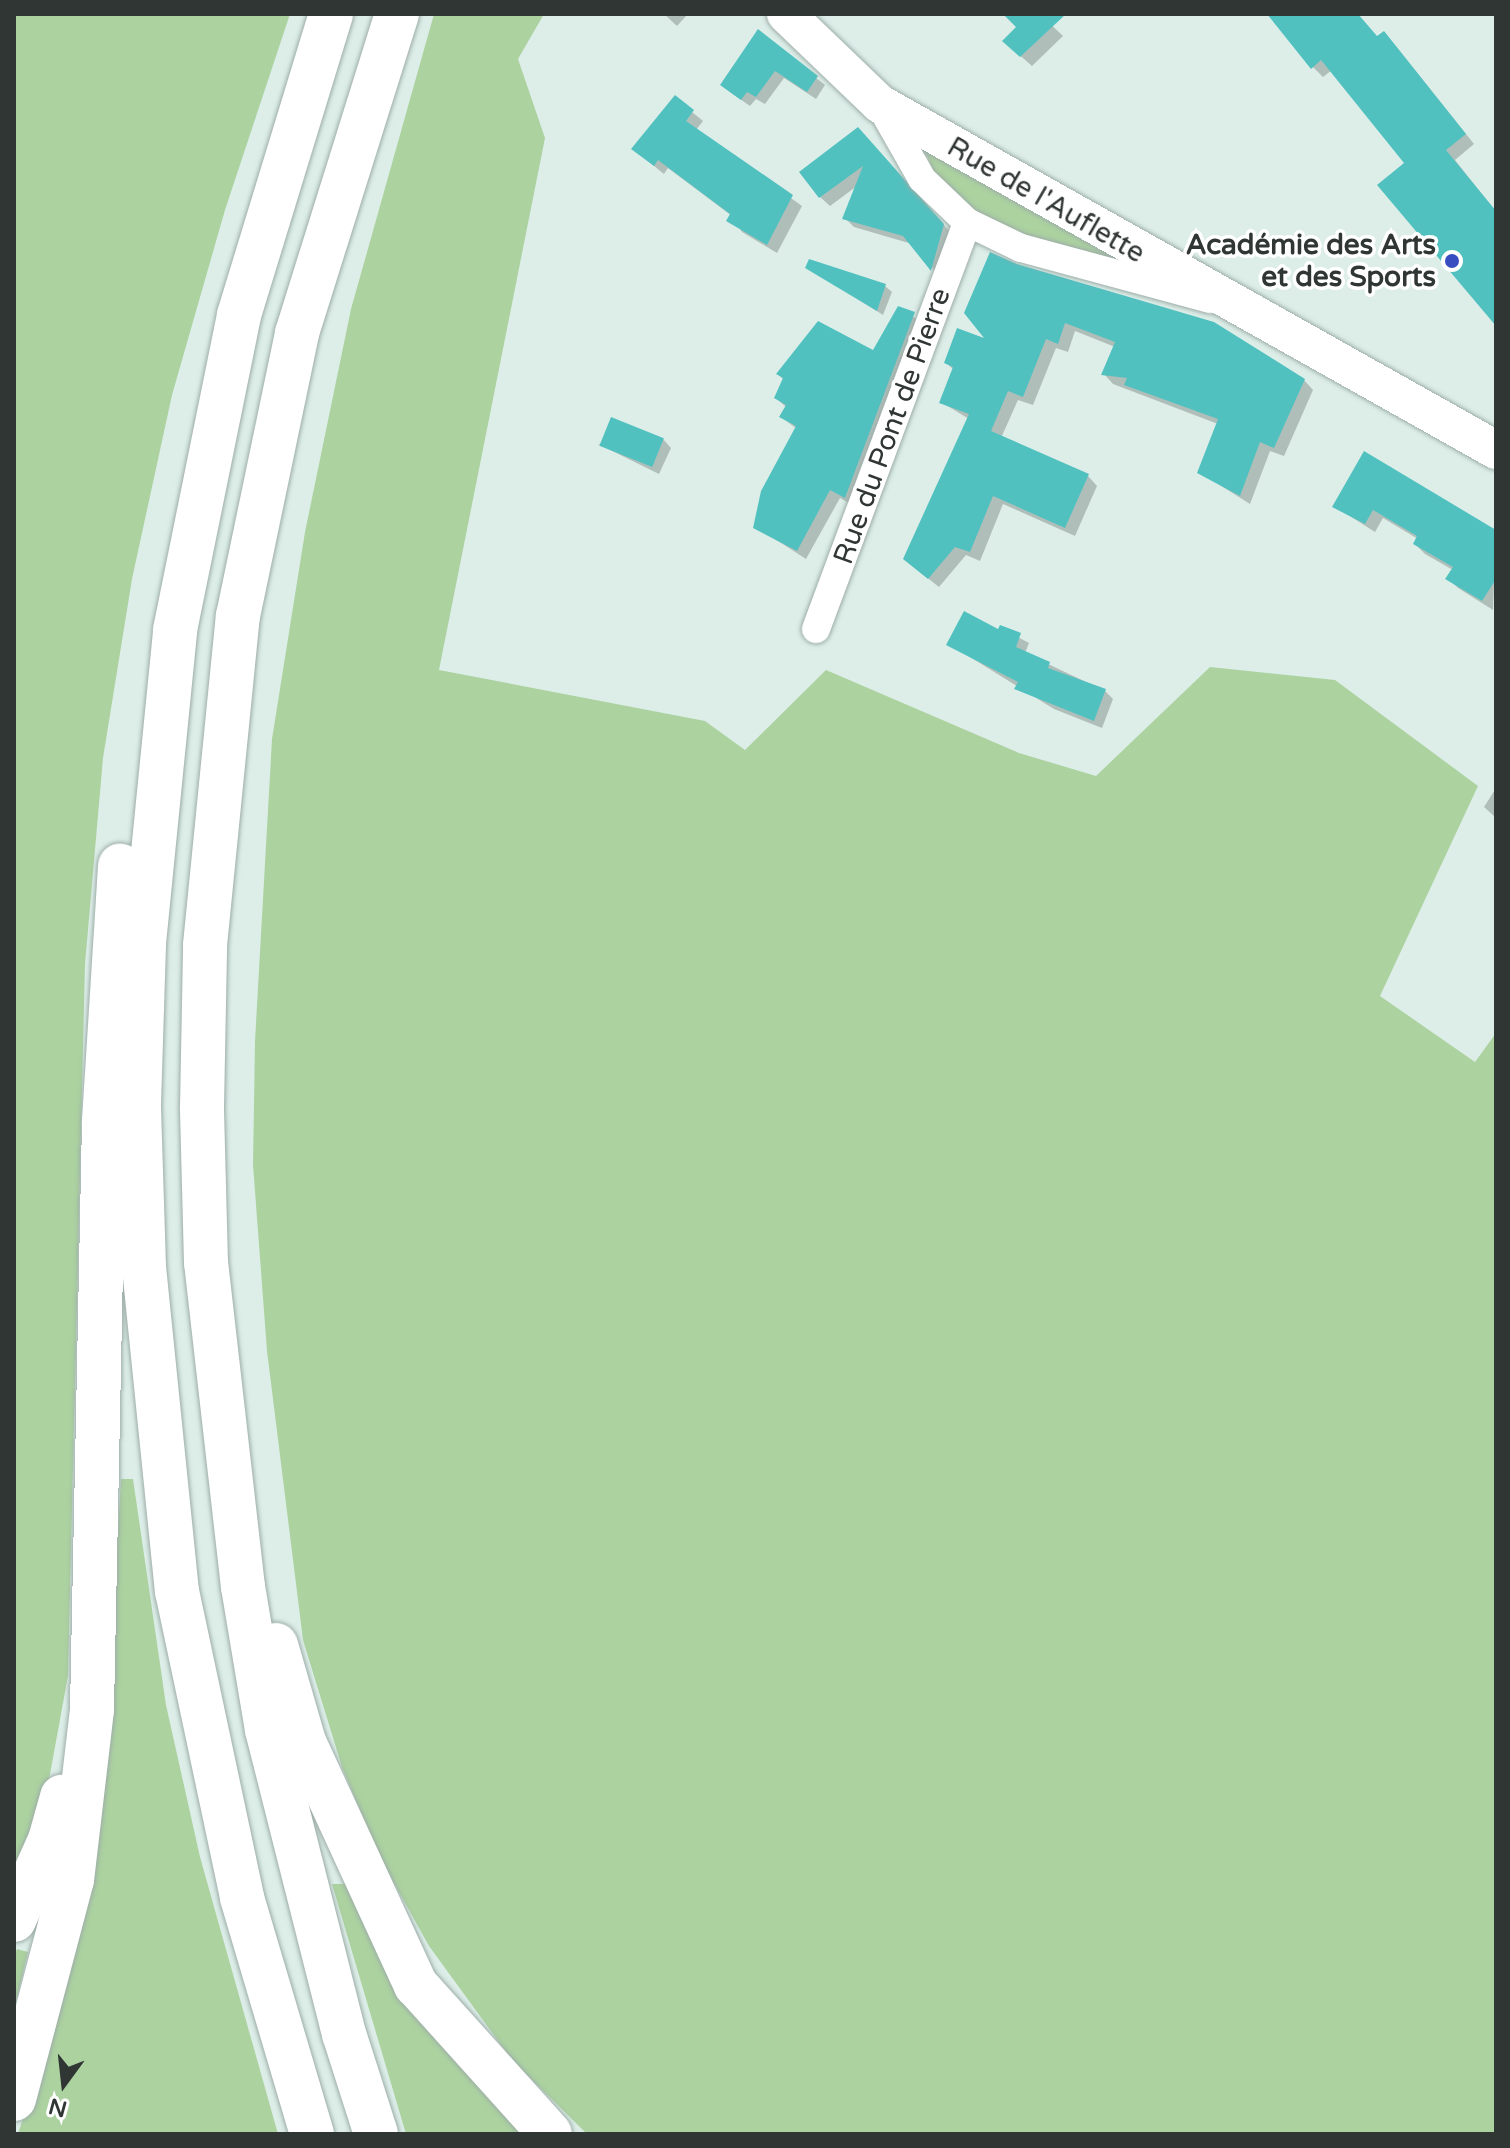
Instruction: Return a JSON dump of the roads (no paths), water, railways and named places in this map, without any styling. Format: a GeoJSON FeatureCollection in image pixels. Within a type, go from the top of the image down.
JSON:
{"type":"FeatureCollection","features":[{"type":"Feature","properties":{"kind":"highway"},"geometry":{"type":"LineString","coordinates":[[14,2099],[72,1880],[92,1709],[98,1537],[104,1121],[122,835],[144,702],[272,199],[331,14]]}},
{"type":"Feature","properties":{"kind":"highway"},"geometry":{"type":"LineString","coordinates":[[376,2134],[344,2034],[270,1745],[243,1587],[206,1263],[205,945],[217,791],[238,616],[297,333],[397,14]]}},
{"type":"Feature","properties":{"kind":"highway"},"geometry":{"type":"LineString","coordinates":[[205,464],[173,645],[145,928],[139,1104],[144,1267],[177,1592],[206,1746],[242,1897],[312,2134]]}},
{"type":"Feature","properties":{"kind":"highway"},"geometry":{"type":"LineString","coordinates":[[14,1920],[50,1840],[63,1794],[98,1537]]}},
{"type":"Feature","properties":{"kind":"highway"},"geometry":{"type":"LineString","coordinates":[[243,1587],[281,1654],[304,1742],[416,1985],[550,2134]]}},
{"type":"Feature","properties":{"kind":"street","name":"Rue de l'Auflette"},"geometry":{"type":"LineString","coordinates":[[786,14],[880,104],[1229,304],[1496,450]]}},
{"type":"Feature","properties":{"kind":"street"},"geometry":{"type":"LineString","coordinates":[[880,104],[922,179],[967,222],[1021,248],[1229,304]]}},
{"type":"Feature","properties":{"kind":"street","name":"Rue du Pont de Pierre"},"geometry":{"type":"LineString","coordinates":[[816,629],[967,222]]}},
{"type":"Feature","properties":{"kind":"place","name":"Académie des Arts et des Sports"},"geometry":{"type":"Point","coordinates":[1452,261]}}]}
